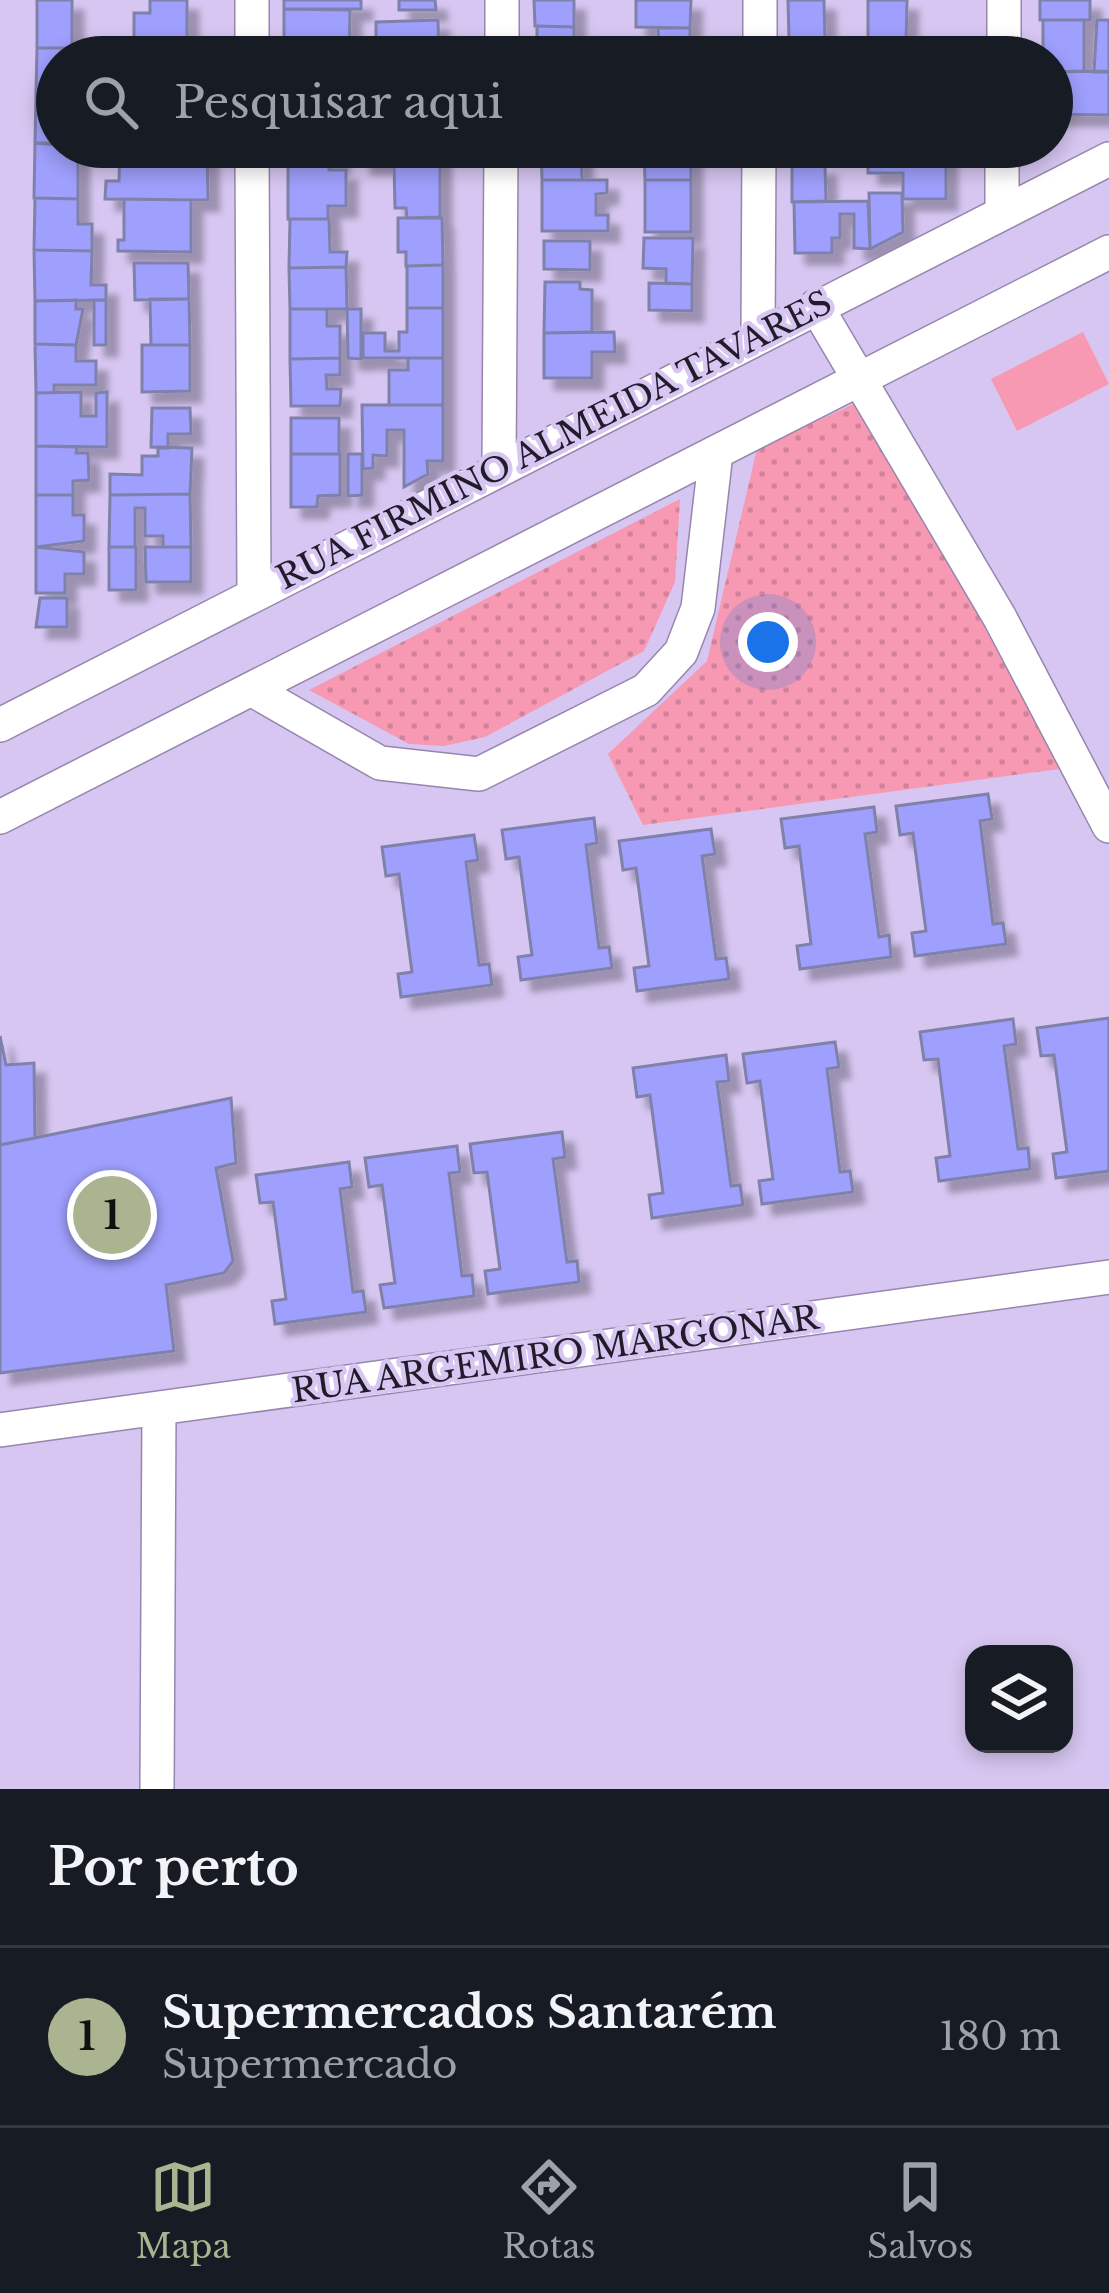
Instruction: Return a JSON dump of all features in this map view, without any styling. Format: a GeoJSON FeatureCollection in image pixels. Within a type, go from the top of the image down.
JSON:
{"type":"FeatureCollection","features":[{"type":"Feature","properties":{"kind":"street"},"geometry":{"type":"LineString","coordinates":[[252,0],[252,36]]}},
{"type":"Feature","properties":{"kind":"street"},"geometry":{"type":"LineString","coordinates":[[502,0],[502,36]]}},
{"type":"Feature","properties":{"kind":"street"},"geometry":{"type":"LineString","coordinates":[[760,0],[760,36]]}},
{"type":"Feature","properties":{"kind":"street"},"geometry":{"type":"LineString","coordinates":[[1004,0],[1004,36]]}},
{"type":"Feature","properties":{"kind":"street","name":"RUA FIRMINO ALMEIDA TAVARES"},"geometry":{"type":"LineString","coordinates":[[0,724],[1109,159]]}},
{"type":"Feature","properties":{"kind":"street"},"geometry":{"type":"LineString","coordinates":[[252,168],[254,593]]}},
{"type":"Feature","properties":{"kind":"street"},"geometry":{"type":"LineString","coordinates":[[499,469],[501,168]]}},
{"type":"Feature","properties":{"kind":"street"},"geometry":{"type":"LineString","coordinates":[[758,336],[759,168]]}},
{"type":"Feature","properties":{"kind":"street"},"geometry":{"type":"LineString","coordinates":[[1001,213],[1002,168]]}},
{"type":"Feature","properties":{"kind":"street"},"geometry":{"type":"LineString","coordinates":[[0,817],[1109,252]]}},
{"type":"Feature","properties":{"kind":"street"},"geometry":{"type":"LineString","coordinates":[[816,306],[1000,618],[1109,826]]}},
{"type":"Feature","properties":{"kind":"street"},"geometry":{"type":"LineString","coordinates":[[251,689],[380,763],[479,774],[646,690],[681,652],[698,608],[716,453]]}},
{"type":"Feature","properties":{"kind":"street","name":"RUA ARGEMIRO MARGONAR"},"geometry":{"type":"LineString","coordinates":[[0,1430],[1109,1277]]}},
{"type":"Feature","properties":{"kind":"street"},"geometry":{"type":"LineString","coordinates":[[157,1789],[159,1409]]}},
{"type":"Feature","properties":{"kind":"shaded area"},"geometry":{"type":"Polygon","coordinates":[[[1083,332],[1109,384],[1017,431],[991,379],[1083,332]]]}},
{"type":"Feature","properties":{"kind":"shaded area"},"geometry":{"type":"Polygon","coordinates":[[[860,401],[1067,768],[643,825],[608,754],[707,661],[757,449],[860,401]]]}},
{"type":"Feature","properties":{"kind":"shaded area"},"geometry":{"type":"Polygon","coordinates":[[[680,499],[675,582],[644,651],[485,737],[444,746],[409,744],[309,690],[680,499]]]}},
{"type":"Feature","properties":{"kind":"building"},"geometry":{"type":"Polygon","coordinates":[[[37,0],[72,0],[72,36],[37,36],[37,0]]]}},
{"type":"Feature","properties":{"kind":"building"},"geometry":{"type":"Polygon","coordinates":[[[150,0],[187,0],[187,36],[134,36],[134,13],[150,13],[150,0]]]}},
{"type":"Feature","properties":{"kind":"building"},"geometry":{"type":"Polygon","coordinates":[[[284,0],[361,0],[361,9],[284,9],[284,0]]]}},
{"type":"Feature","properties":{"kind":"building"},"geometry":{"type":"Polygon","coordinates":[[[399,0],[435,0],[436,10],[399,10],[399,0]]]}},
{"type":"Feature","properties":{"kind":"building"},"geometry":{"type":"Polygon","coordinates":[[[534,0],[574,0],[574,27],[535,26],[534,0]]]}},
{"type":"Feature","properties":{"kind":"building"},"geometry":{"type":"Polygon","coordinates":[[[636,0],[691,0],[690,28],[636,27],[636,0]]]}},
{"type":"Feature","properties":{"kind":"building"},"geometry":{"type":"Polygon","coordinates":[[[788,0],[824,0],[825,36],[789,36],[788,0]]]}},
{"type":"Feature","properties":{"kind":"building"},"geometry":{"type":"Polygon","coordinates":[[[868,0],[907,0],[906,36],[868,36],[868,0]]]}},
{"type":"Feature","properties":{"kind":"building"},"geometry":{"type":"Polygon","coordinates":[[[1040,0],[1090,0],[1090,20],[1040,20],[1040,0]]]}},
{"type":"Feature","properties":{"kind":"building"},"geometry":{"type":"Polygon","coordinates":[[[284,9],[350,10],[349,36],[284,36],[284,9]]]}},
{"type":"Feature","properties":{"kind":"building"},"geometry":{"type":"Polygon","coordinates":[[[438,20],[438,36],[376,36],[376,22],[438,20]]]}},
{"type":"Feature","properties":{"kind":"building"},"geometry":{"type":"Polygon","coordinates":[[[1043,20],[1084,20],[1084,71],[1073,71],[1073,36],[1043,36],[1043,20]]]}},
{"type":"Feature","properties":{"kind":"building"},"geometry":{"type":"Polygon","coordinates":[[[1097,20],[1109,20],[1109,72],[1094,72],[1097,20]]]}},
{"type":"Feature","properties":{"kind":"building"},"geometry":{"type":"Polygon","coordinates":[[[537,26],[574,27],[574,36],[537,36],[537,26]]]}},
{"type":"Feature","properties":{"kind":"building"},"geometry":{"type":"Polygon","coordinates":[[[658,28],[690,28],[690,36],[658,36],[658,28]]]}},
{"type":"Feature","properties":{"kind":"building"},"geometry":{"type":"Polygon","coordinates":[[[1109,71],[1109,115],[1073,114],[1073,72],[1109,71]]]}},
{"type":"Feature","properties":{"kind":"building"},"geometry":{"type":"Polygon","coordinates":[[[35,143],[36,168],[78,168],[78,199],[34,198],[35,143]]]}},
{"type":"Feature","properties":{"kind":"building"},"geometry":{"type":"Polygon","coordinates":[[[119,168],[207,168],[208,200],[105,199],[106,181],[119,181],[119,168]]]}},
{"type":"Feature","properties":{"kind":"building"},"geometry":{"type":"Polygon","coordinates":[[[288,168],[346,170],[346,206],[328,206],[328,219],[288,219],[288,168]]]}},
{"type":"Feature","properties":{"kind":"building"},"geometry":{"type":"Polygon","coordinates":[[[394,168],[440,168],[440,217],[407,218],[406,208],[395,208],[394,168]]]}},
{"type":"Feature","properties":{"kind":"building"},"geometry":{"type":"Polygon","coordinates":[[[542,168],[582,168],[582,180],[542,180],[542,168]]]}},
{"type":"Feature","properties":{"kind":"building"},"geometry":{"type":"Polygon","coordinates":[[[645,168],[691,168],[691,180],[645,180],[645,168]]]}},
{"type":"Feature","properties":{"kind":"building"},"geometry":{"type":"Polygon","coordinates":[[[792,168],[825,168],[826,201],[792,202],[792,168]]]}},
{"type":"Feature","properties":{"kind":"building"},"geometry":{"type":"Polygon","coordinates":[[[868,168],[946,168],[946,199],[903,199],[903,173],[868,173],[868,168]]]}},
{"type":"Feature","properties":{"kind":"building"},"geometry":{"type":"Polygon","coordinates":[[[542,180],[607,180],[607,193],[596,194],[596,215],[608,215],[608,231],[542,231],[542,180]]]}},
{"type":"Feature","properties":{"kind":"building"},"geometry":{"type":"Polygon","coordinates":[[[645,180],[691,180],[691,232],[645,232],[645,180]]]}},
{"type":"Feature","properties":{"kind":"building"},"geometry":{"type":"Polygon","coordinates":[[[869,193],[902,193],[903,232],[870,249],[869,193]]]}},
{"type":"Feature","properties":{"kind":"building"},"geometry":{"type":"Polygon","coordinates":[[[35,198],[78,199],[78,224],[92,224],[92,251],[34,250],[35,198]]]}},
{"type":"Feature","properties":{"kind":"building"},"geometry":{"type":"Polygon","coordinates":[[[124,199],[191,200],[191,252],[118,251],[118,240],[124,240],[124,199]]]}},
{"type":"Feature","properties":{"kind":"building"},"geometry":{"type":"Polygon","coordinates":[[[868,201],[870,249],[854,248],[854,214],[840,214],[840,238],[832,238],[832,253],[795,253],[794,202],[868,201]]]}},
{"type":"Feature","properties":{"kind":"building"},"geometry":{"type":"Polygon","coordinates":[[[398,218],[442,218],[443,265],[406,266],[406,252],[398,252],[398,218]]]}},
{"type":"Feature","properties":{"kind":"building"},"geometry":{"type":"Polygon","coordinates":[[[290,219],[329,219],[330,252],[347,252],[346,267],[289,268],[290,219]]]}},
{"type":"Feature","properties":{"kind":"building"},"geometry":{"type":"Polygon","coordinates":[[[644,238],[693,238],[692,284],[666,283],[666,269],[643,268],[644,238]]]}},
{"type":"Feature","properties":{"kind":"building"},"geometry":{"type":"Polygon","coordinates":[[[544,241],[590,241],[590,270],[544,269],[544,241]]]}},
{"type":"Feature","properties":{"kind":"building"},"geometry":{"type":"Polygon","coordinates":[[[34,250],[92,251],[91,285],[106,285],[106,300],[35,301],[34,250]]]}},
{"type":"Feature","properties":{"kind":"building"},"geometry":{"type":"Polygon","coordinates":[[[134,263],[188,263],[189,299],[135,300],[134,263]]]}},
{"type":"Feature","properties":{"kind":"building"},"geometry":{"type":"Polygon","coordinates":[[[443,265],[443,308],[407,308],[407,266],[443,265]]]}},
{"type":"Feature","properties":{"kind":"building"},"geometry":{"type":"Polygon","coordinates":[[[346,267],[347,309],[290,309],[289,268],[346,267]]]}},
{"type":"Feature","properties":{"kind":"building"},"geometry":{"type":"Polygon","coordinates":[[[545,282],[580,282],[580,289],[592,290],[592,332],[544,333],[545,282]]]}},
{"type":"Feature","properties":{"kind":"building"},"geometry":{"type":"Polygon","coordinates":[[[649,283],[692,284],[692,311],[649,310],[649,283]]]}},
{"type":"Feature","properties":{"kind":"building"},"geometry":{"type":"Polygon","coordinates":[[[150,299],[189,299],[190,345],[151,345],[150,299]]]}},
{"type":"Feature","properties":{"kind":"building"},"geometry":{"type":"Polygon","coordinates":[[[76,300],[76,309],[83,309],[76,345],[35,344],[35,301],[76,300]]]}},
{"type":"Feature","properties":{"kind":"building"},"geometry":{"type":"Polygon","coordinates":[[[94,300],[106,300],[106,345],[94,345],[94,300]]]}},
{"type":"Feature","properties":{"kind":"building"},"geometry":{"type":"Polygon","coordinates":[[[407,308],[443,308],[443,358],[363,358],[363,333],[385,333],[385,351],[399,351],[399,332],[407,332],[407,308]]]}},
{"type":"Feature","properties":{"kind":"building"},"geometry":{"type":"Polygon","coordinates":[[[290,309],[327,309],[327,326],[340,326],[340,358],[290,359],[290,309]]]}},
{"type":"Feature","properties":{"kind":"building"},"geometry":{"type":"Polygon","coordinates":[[[347,309],[361,309],[361,359],[348,358],[347,309]]]}},
{"type":"Feature","properties":{"kind":"building"},"geometry":{"type":"Polygon","coordinates":[[[614,332],[615,352],[592,352],[592,378],[544,378],[544,333],[614,332]]]}},
{"type":"Feature","properties":{"kind":"building"},"geometry":{"type":"Polygon","coordinates":[[[35,344],[76,345],[76,361],[96,361],[96,385],[54,385],[54,393],[36,393],[35,344]]]}},
{"type":"Feature","properties":{"kind":"building"},"geometry":{"type":"Polygon","coordinates":[[[142,345],[190,345],[190,391],[142,392],[142,345]]]}},
{"type":"Feature","properties":{"kind":"building"},"geometry":{"type":"Polygon","coordinates":[[[340,358],[340,375],[326,375],[327,389],[341,389],[340,406],[291,406],[290,359],[340,358]]]}},
{"type":"Feature","properties":{"kind":"building"},"geometry":{"type":"Polygon","coordinates":[[[408,358],[443,358],[443,405],[389,405],[389,370],[408,370],[408,358]]]}},
{"type":"Feature","properties":{"kind":"building"},"geometry":{"type":"Polygon","coordinates":[[[81,392],[81,416],[96,416],[96,393],[107,392],[107,447],[36,446],[36,393],[81,392]]]}},
{"type":"Feature","properties":{"kind":"building"},"geometry":{"type":"Polygon","coordinates":[[[362,405],[443,405],[443,461],[427,461],[428,474],[404,487],[404,430],[387,430],[387,456],[373,455],[373,468],[363,469],[362,405]]]}},
{"type":"Feature","properties":{"kind":"building"},"geometry":{"type":"Polygon","coordinates":[[[152,408],[190,408],[191,434],[168,434],[168,448],[151,447],[152,408]]]}},
{"type":"Feature","properties":{"kind":"building"},"geometry":{"type":"Polygon","coordinates":[[[291,418],[339,418],[339,454],[291,454],[291,418]]]}},
{"type":"Feature","properties":{"kind":"building"},"geometry":{"type":"Polygon","coordinates":[[[36,446],[77,447],[76,453],[88,453],[89,480],[73,481],[73,495],[36,495],[36,446]]]}},
{"type":"Feature","properties":{"kind":"building"},"geometry":{"type":"Polygon","coordinates":[[[158,447],[192,448],[190,494],[110,495],[110,474],[142,475],[142,456],[158,456],[158,447]]]}},
{"type":"Feature","properties":{"kind":"building"},"geometry":{"type":"Polygon","coordinates":[[[291,454],[340,454],[340,495],[318,496],[317,507],[291,507],[291,454]]]}},
{"type":"Feature","properties":{"kind":"building"},"geometry":{"type":"Polygon","coordinates":[[[348,454],[362,454],[362,495],[348,496],[348,454]]]}},
{"type":"Feature","properties":{"kind":"building"},"geometry":{"type":"Polygon","coordinates":[[[190,494],[191,547],[163,547],[163,536],[145,536],[145,508],[135,508],[135,547],[109,547],[110,495],[190,494]]]}},
{"type":"Feature","properties":{"kind":"building"},"geometry":{"type":"Polygon","coordinates":[[[36,495],[73,495],[73,515],[84,515],[84,541],[36,547],[36,495]]]}},
{"type":"Feature","properties":{"kind":"building"},"geometry":{"type":"Polygon","coordinates":[[[36,547],[84,552],[84,574],[65,574],[65,593],[36,593],[36,547]]]}},
{"type":"Feature","properties":{"kind":"building"},"geometry":{"type":"Polygon","coordinates":[[[109,547],[136,547],[136,590],[109,590],[109,547]]]}},
{"type":"Feature","properties":{"kind":"building"},"geometry":{"type":"Polygon","coordinates":[[[145,547],[191,547],[191,582],[146,582],[145,547]]]}},
{"type":"Feature","properties":{"kind":"building"},"geometry":{"type":"Polygon","coordinates":[[[40,598],[67,598],[67,627],[36,627],[40,598]]]}},
{"type":"Feature","properties":{"kind":"building"},"geometry":{"type":"Polygon","coordinates":[[[988,794],[992,819],[980,821],[993,924],[1003,923],[1006,944],[915,956],[912,933],[926,931],[913,833],[900,835],[896,806],[988,794]]]}},
{"type":"Feature","properties":{"kind":"building"},"geometry":{"type":"Polygon","coordinates":[[[874,807],[877,832],[865,834],[879,937],[889,935],[891,957],[800,969],[797,946],[811,944],[799,846],[785,848],[781,819],[874,807]]]}},
{"type":"Feature","properties":{"kind":"building"},"geometry":{"type":"Polygon","coordinates":[[[594,818],[597,843],[586,845],[599,948],[609,947],[612,968],[521,980],[518,957],[532,955],[519,857],[506,859],[502,830],[594,818]]]}},
{"type":"Feature","properties":{"kind":"building"},"geometry":{"type":"Polygon","coordinates":[[[711,829],[715,854],[702,856],[716,959],[726,958],[729,979],[637,991],[634,968],[649,966],[636,868],[623,870],[619,841],[711,829]]]}},
{"type":"Feature","properties":{"kind":"building"},"geometry":{"type":"Polygon","coordinates":[[[474,835],[478,860],[466,862],[479,965],[489,964],[492,985],[401,997],[398,974],[412,972],[399,874],[386,876],[382,847],[474,835]]]}},
{"type":"Feature","properties":{"kind":"building"},"geometry":{"type":"Polygon","coordinates":[[[1109,1018],[1109,1171],[1056,1178],[1053,1154],[1067,1152],[1054,1055],[1041,1056],[1037,1028],[1109,1018]]]}},
{"type":"Feature","properties":{"kind":"building"},"geometry":{"type":"Polygon","coordinates":[[[1013,1019],[1016,1044],[1004,1046],[1018,1149],[1028,1148],[1030,1169],[939,1181],[936,1158],[950,1156],[938,1059],[924,1060],[920,1032],[1013,1019]]]}},
{"type":"Feature","properties":{"kind":"building"},"geometry":{"type":"Polygon","coordinates":[[[0,1036],[6,1065],[34,1063],[35,1138],[0,1145],[0,1036]]]}},
{"type":"Feature","properties":{"kind":"building"},"geometry":{"type":"Polygon","coordinates":[[[835,1042],[839,1067],[827,1069],[840,1172],[850,1171],[853,1192],[762,1204],[759,1181],[773,1179],[760,1081],[747,1083],[743,1054],[835,1042]]]}},
{"type":"Feature","properties":{"kind":"building"},"geometry":{"type":"Polygon","coordinates":[[[726,1055],[729,1081],[717,1082],[731,1186],[740,1185],[743,1205],[652,1218],[649,1195],[663,1193],[650,1095],[637,1097],[633,1068],[726,1055]]]}},
{"type":"Feature","properties":{"kind":"building"},"geometry":{"type":"Polygon","coordinates":[[[231,1098],[236,1163],[216,1168],[233,1261],[224,1273],[166,1285],[174,1351],[0,1373],[0,1145],[231,1098]]]}},
{"type":"Feature","properties":{"kind":"building"},"geometry":{"type":"Polygon","coordinates":[[[562,1132],[565,1157],[553,1159],[567,1262],[577,1261],[579,1282],[488,1294],[485,1271],[500,1269],[487,1172],[474,1173],[470,1144],[562,1132]]]}},
{"type":"Feature","properties":{"kind":"building"},"geometry":{"type":"Polygon","coordinates":[[[457,1146],[460,1172],[449,1173],[462,1276],[472,1275],[474,1296],[384,1308],[380,1285],[395,1283],[382,1185],[369,1187],[365,1158],[457,1146]]]}},
{"type":"Feature","properties":{"kind":"building"},"geometry":{"type":"Polygon","coordinates":[[[349,1162],[352,1187],[340,1189],[353,1292],[363,1291],[366,1312],[275,1324],[272,1301],[286,1299],[273,1202],[260,1203],[256,1175],[349,1162]]]}},
{"type":"Feature","properties":{"kind":"place","name":"Supermercados Santarém"},"geometry":{"type":"Point","coordinates":[112,1215]}}]}
